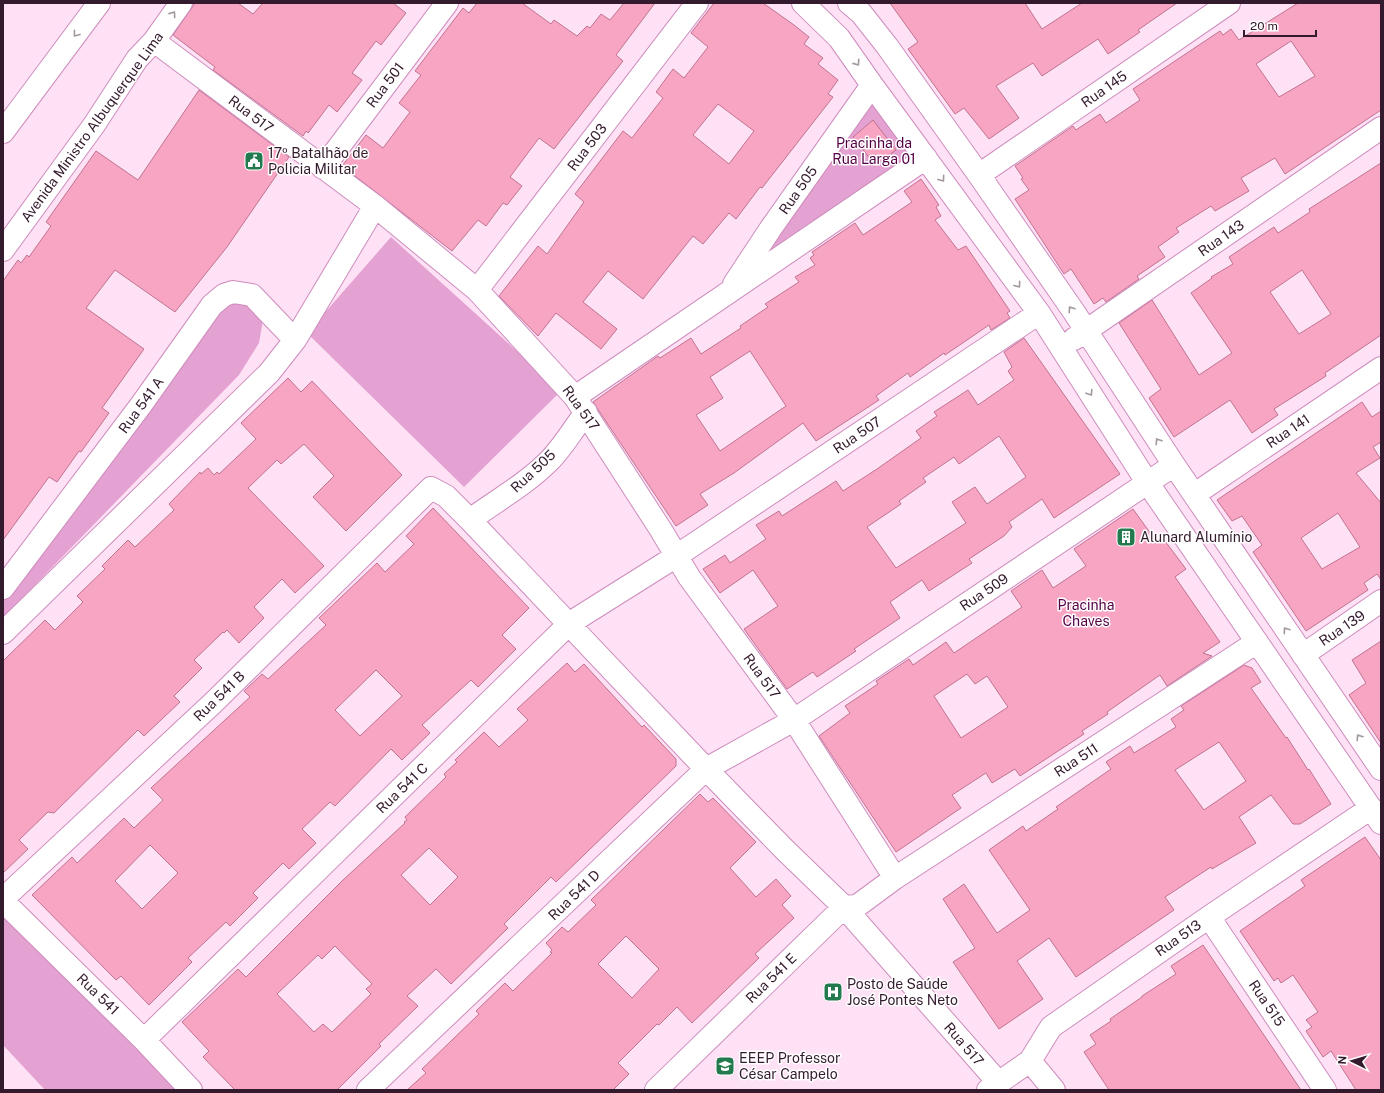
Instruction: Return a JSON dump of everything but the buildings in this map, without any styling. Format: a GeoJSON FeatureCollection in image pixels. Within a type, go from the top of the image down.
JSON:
{"type":"FeatureCollection","features":[{"type":"Feature","properties":{"kind":"street"},"geometry":{"type":"LineString","coordinates":[[3,131],[99,3]]}},
{"type":"Feature","properties":{"kind":"street","name":"Avenida Ministro Albuquerque Lima"},"geometry":{"type":"LineString","coordinates":[[3,250],[94,124],[137,59],[154,41],[181,3]]}},
{"type":"Feature","properties":{"kind":"street","name":"Rua 501"},"geometry":{"type":"LineString","coordinates":[[323,168],[447,3]]}},
{"type":"Feature","properties":{"kind":"street","name":"Rua 503"},"geometry":{"type":"LineString","coordinates":[[477,290],[697,3]]}},
{"type":"Feature","properties":{"kind":"street"},"geometry":{"type":"LineString","coordinates":[[803,3],[839,38],[1039,313],[1147,482],[1376,815]]}},
{"type":"Feature","properties":{"kind":"street","name":"Rua 145"},"geometry":{"type":"LineString","coordinates":[[979,175],[1229,3]]}},
{"type":"Feature","properties":{"kind":"street"},"geometry":{"type":"LineString","coordinates":[[839,38],[861,6],[887,46],[979,175],[1086,331],[1174,465],[1381,769]]}},
{"type":"Feature","properties":{"kind":"street","name":"Rua 517"},"geometry":{"type":"LineString","coordinates":[[154,41],[375,206],[477,290],[581,405],[661,530],[675,557],[794,720],[895,878]]}},
{"type":"Feature","properties":{"kind":"street","name":"Rua 505"},"geometry":{"type":"LineString","coordinates":[[726,295],[771,228],[872,85]]}},
{"type":"Feature","properties":{"kind":"street","name":"Rua 143"},"geometry":{"type":"LineString","coordinates":[[1061,347],[1381,128]]}},
{"type":"Feature","properties":{"kind":"street","name":"Rua 505"},"geometry":{"type":"LineString","coordinates":[[470,520],[512,493],[549,460],[581,405],[726,295],[926,158]]}},
{"type":"Feature","properties":{"kind":"street"},"geometry":{"type":"LineString","coordinates":[[3,633],[269,372],[295,340],[375,206]]}},
{"type":"Feature","properties":{"kind":"street","name":"Rua 541 A"},"geometry":{"type":"LineString","coordinates":[[3,588],[141,405],[212,305],[224,295],[233,292],[252,295],[295,340]]}},
{"type":"Feature","properties":{"kind":"street","name":"Rua 507"},"geometry":{"type":"LineString","coordinates":[[675,557],[1039,313]]}},
{"type":"Feature","properties":{"kind":"street","name":"Rua 141"},"geometry":{"type":"LineString","coordinates":[[1195,494],[1381,368]]}},
{"type":"Feature","properties":{"kind":"street","name":"Rua 509"},"geometry":{"type":"LineString","coordinates":[[794,720],[1174,465]]}},
{"type":"Feature","properties":{"kind":"street","name":"Rua 517"},"geometry":{"type":"LineString","coordinates":[[431,488],[446,496],[470,520],[706,769],[785,850],[844,907],[992,1086]]}},
{"type":"Feature","properties":{"kind":"street","name":"Rua 541 B"},"geometry":{"type":"LineString","coordinates":[[3,900],[214,702],[431,488]]}},
{"type":"Feature","properties":{"kind":"street"},"geometry":{"type":"LineString","coordinates":[[1203,563],[1228,544]]}},
{"type":"Feature","properties":{"kind":"street","name":"Rua 541 C"},"geometry":{"type":"LineString","coordinates":[[144,1040],[570,624],[675,557]]}},
{"type":"Feature","properties":{"kind":"street","name":"Rua 139"},"geometry":{"type":"LineString","coordinates":[[1303,655],[1381,602]]}},
{"type":"Feature","properties":{"kind":"street","name":"Rua 511"},"geometry":{"type":"LineString","coordinates":[[895,878],[1257,642]]}},
{"type":"Feature","properties":{"kind":"street","name":"Rua 541 D"},"geometry":{"type":"LineString","coordinates":[[368,1090],[706,769],[794,720]]}},
{"type":"Feature","properties":{"kind":"street","name":"Rua 513"},"geometry":{"type":"LineString","coordinates":[[992,1086],[1030,1061],[1050,1027],[1209,917],[1376,815]]}},
{"type":"Feature","properties":{"kind":"street","name":"Rua 541 E"},"geometry":{"type":"LineString","coordinates":[[656,1090],[844,907],[857,906],[895,878]]}},
{"type":"Feature","properties":{"kind":"street","name":"Rua 541"},"geometry":{"type":"LineString","coordinates":[[3,900],[144,1040],[191,1090]]}},
{"type":"Feature","properties":{"kind":"street","name":"Rua 515"},"geometry":{"type":"LineString","coordinates":[[1209,917],[1325,1090]]}},
{"type":"Feature","properties":{"kind":"street"},"geometry":{"type":"LineString","coordinates":[[1030,1061],[1054,1090]]}},
{"type":"Feature","properties":{"kind":"green space","name":"Pracinha da Rua Larga 01"},"geometry":{"type":"Polygon","coordinates":[[[880,104],[914,153],[718,290],[872,105],[880,104]]]}},
{"type":"Feature","properties":{"kind":"green space"},"geometry":{"type":"Polygon","coordinates":[[[391,237],[561,391],[464,487],[307,333],[391,237]]]}},
{"type":"Feature","properties":{"kind":"green space"},"geometry":{"type":"Polygon","coordinates":[[[244,295],[263,320],[259,343],[239,375],[3,618],[3,597],[212,305],[244,295]]]}},
{"type":"Feature","properties":{"kind":"green space"},"geometry":{"type":"Polygon","coordinates":[[[3,905],[180,1090],[45,1090],[3,1045],[3,905]]]}},
{"type":"Feature","properties":{"kind":"place","name":"17º Batalhão de Policia Militar"},"geometry":{"type":"Point","coordinates":[254,161]}},
{"type":"Feature","properties":{"kind":"place","name":"Alunard Alumínio"},"geometry":{"type":"Point","coordinates":[1126,537]}},
{"type":"Feature","properties":{"kind":"place","name":"Posto de Saúde José Pontes Neto"},"geometry":{"type":"Point","coordinates":[833,992]}},
{"type":"Feature","properties":{"kind":"place","name":"EEEP Professor César Campelo"},"geometry":{"type":"Point","coordinates":[725,1066]}},
{"type":"Feature","properties":{"kind":"park label","name":"Pracinha Chaves"},"geometry":{"type":"Point","coordinates":[1086,614]}}]}
